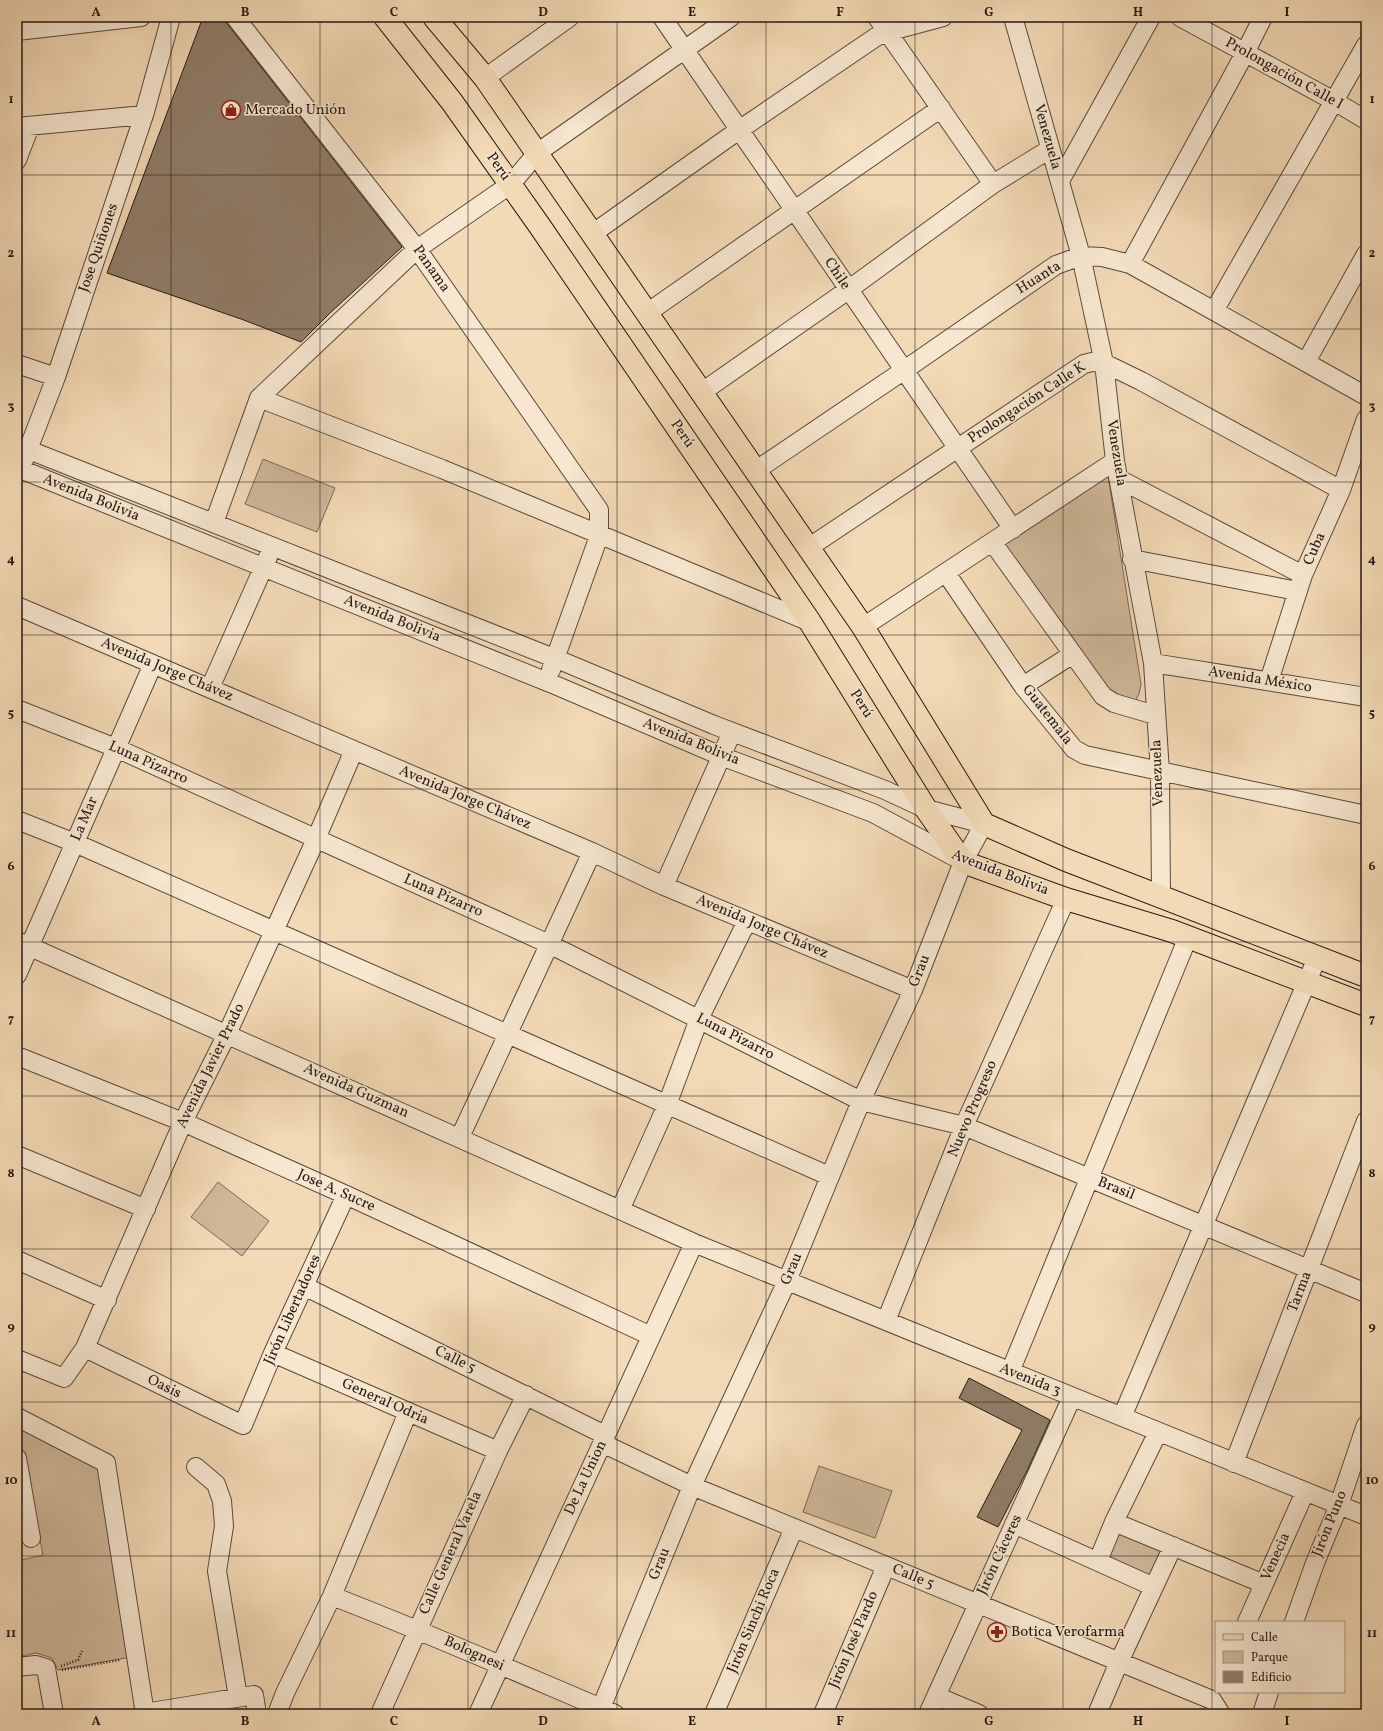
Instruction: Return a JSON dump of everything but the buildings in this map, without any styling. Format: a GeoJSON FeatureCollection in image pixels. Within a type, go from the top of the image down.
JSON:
{"type":"FeatureCollection","features":[{"type":"Feature","properties":{"kind":"main road","name":"Perú"},"geometry":{"type":"LineString","coordinates":[[385,17],[452,102],[511,184],[810,622],[926,809],[963,862]]}},
{"type":"Feature","properties":{"kind":"main road"},"geometry":{"type":"LineString","coordinates":[[434,17],[485,78],[863,627],[984,824]]}},
{"type":"Feature","properties":{"kind":"main road","name":"Avenida Bolivia"},"geometry":{"type":"LineString","coordinates":[[984,824],[1066,860],[1316,958],[1366,976]]}},
{"type":"Feature","properties":{"kind":"main road","name":"Avenida Bolivia"},"geometry":{"type":"LineString","coordinates":[[963,862],[1066,899],[1188,938],[1307,981],[1366,1005]]}},
{"type":"Feature","properties":{"kind":"street"},"geometry":{"type":"LineString","coordinates":[[17,31],[141,17]]}},
{"type":"Feature","properties":{"kind":"street","name":"Jose Quiñones"},"geometry":{"type":"LineString","coordinates":[[18,472],[29,450],[56,377],[144,115],[171,17]]}},
{"type":"Feature","properties":{"kind":"street","name":"Panama"},"geometry":{"type":"LineString","coordinates":[[235,17],[417,249],[599,510],[599,536],[546,682]]}},
{"type":"Feature","properties":{"kind":"street","name":"Chile"},"geometry":{"type":"LineString","coordinates":[[662,17],[903,371],[1013,529]]}},
{"type":"Feature","properties":{"kind":"street"},"geometry":{"type":"LineString","coordinates":[[214,523],[259,398],[417,249],[511,184],[537,153],[731,17]]}},
{"type":"Feature","properties":{"kind":"street"},"geometry":{"type":"LineString","coordinates":[[876,17],[993,184]]}},
{"type":"Feature","properties":{"kind":"street"},"geometry":{"type":"LineString","coordinates":[[592,234],[739,130],[876,37],[887,32],[943,17]]}},
{"type":"Feature","properties":{"kind":"street","name":"Venezuela"},"geometry":{"type":"LineString","coordinates":[[1013,17],[1081,256],[1104,363],[1115,461],[1127,518],[1132,559],[1153,663],[1155,715],[1160,772],[1161,897]]}},
{"type":"Feature","properties":{"kind":"street"},"geometry":{"type":"LineString","coordinates":[[1060,181],[1151,17]]}},
{"type":"Feature","properties":{"kind":"street","name":"Prolongación Calle I"},"geometry":{"type":"LineString","coordinates":[[1180,17],[1366,120]]}},
{"type":"Feature","properties":{"kind":"street"},"geometry":{"type":"LineString","coordinates":[[1130,264],[1245,53],[1263,17]]}},
{"type":"Feature","properties":{"kind":"street"},"geometry":{"type":"LineString","coordinates":[[485,78],[567,18]]}},
{"type":"Feature","properties":{"kind":"street"},"geometry":{"type":"LineString","coordinates":[[1214,311],[1366,45]]}},
{"type":"Feature","properties":{"kind":"street"},"geometry":{"type":"LineString","coordinates":[[648,313],[941,108]]}},
{"type":"Feature","properties":{"kind":"street"},"geometry":{"type":"LineString","coordinates":[[17,160],[23,127],[144,115]]}},
{"type":"Feature","properties":{"kind":"street"},"geometry":{"type":"LineString","coordinates":[[702,392],[848,290],[993,184],[1050,149]]}},
{"type":"Feature","properties":{"kind":"street"},"geometry":{"type":"LineString","coordinates":[[1306,362],[1366,254]]}},
{"type":"Feature","properties":{"kind":"street","name":"Huanta"},"geometry":{"type":"LineString","coordinates":[[755,471],[1056,265],[1081,256],[1102,256],[1130,264],[1366,396]]}},
{"type":"Feature","properties":{"kind":"street","name":"Prolongación Calle K"},"geometry":{"type":"LineString","coordinates":[[808,548],[1084,364],[1092,362],[1104,363],[1141,381],[1341,490]]}},
{"type":"Feature","properties":{"kind":"street"},"geometry":{"type":"LineString","coordinates":[[17,364],[56,377]]}},
{"type":"Feature","properties":{"kind":"street"},"geometry":{"type":"LineString","coordinates":[[259,398],[442,469],[599,536],[810,622]]}},
{"type":"Feature","properties":{"kind":"street","name":"Cuba"},"geometry":{"type":"LineString","coordinates":[[1269,681],[1300,583],[1341,490],[1366,418]]}},
{"type":"Feature","properties":{"kind":"street","name":"Avenida Bolivia"},"geometry":{"type":"LineString","coordinates":[[29,450],[555,659],[732,732],[885,790],[926,809],[984,824]]}},
{"type":"Feature","properties":{"kind":"street"},"geometry":{"type":"LineString","coordinates":[[863,627],[993,543],[1115,461]]}},
{"type":"Feature","properties":{"kind":"street","name":"Avenida Bolivia"},"geometry":{"type":"LineString","coordinates":[[18,472],[263,567],[546,682],[721,756],[873,813],[963,862]]}},
{"type":"Feature","properties":{"kind":"street"},"geometry":{"type":"LineString","coordinates":[[1119,479],[1300,583]]}},
{"type":"Feature","properties":{"kind":"street"},"geometry":{"type":"LineString","coordinates":[[993,543],[1104,696],[1108,700],[1155,715]]}},
{"type":"Feature","properties":{"kind":"street"},"geometry":{"type":"LineString","coordinates":[[210,688],[273,546]]}},
{"type":"Feature","properties":{"kind":"street"},"geometry":{"type":"LineString","coordinates":[[1132,559],[1300,583]]}},
{"type":"Feature","properties":{"kind":"street","name":"Guatemala"},"geometry":{"type":"LineString","coordinates":[[946,573],[1023,686],[1074,749],[1085,755],[1160,772],[1366,815]]}},
{"type":"Feature","properties":{"kind":"street","name":"Avenida Jorge Chávez"},"geometry":{"type":"LineString","coordinates":[[17,606],[592,852],[664,886],[914,990]]}},
{"type":"Feature","properties":{"kind":"street"},"geometry":{"type":"LineString","coordinates":[[1023,686],[1073,654]]}},
{"type":"Feature","properties":{"kind":"street","name":"Avenida México"},"geometry":{"type":"LineString","coordinates":[[1153,663],[1366,697]]}},
{"type":"Feature","properties":{"kind":"street","name":"La Mar"},"geometry":{"type":"LineString","coordinates":[[17,975],[23,944],[74,843],[153,664]]}},
{"type":"Feature","properties":{"kind":"street","name":"Luna Pizarro"},"geometry":{"type":"LineString","coordinates":[[17,709],[116,748],[549,944],[861,1101]]}},
{"type":"Feature","properties":{"kind":"street"},"geometry":{"type":"LineString","coordinates":[[664,886],[732,732]]}},
{"type":"Feature","properties":{"kind":"street","name":"Avenida Javier Prado"},"geometry":{"type":"LineString","coordinates":[[17,1359],[64,1378],[85,1348],[184,1122],[227,1034],[316,839],[354,750]]}},
{"type":"Feature","properties":{"kind":"street"},"geometry":{"type":"LineString","coordinates":[[17,820],[74,843],[829,1176]]}},
{"type":"Feature","properties":{"kind":"street","name":"Grau"},"geometry":{"type":"LineString","coordinates":[[603,1713],[692,1486],[787,1281],[861,1101],[914,990],[963,862],[984,824]]}},
{"type":"Feature","properties":{"kind":"street"},"geometry":{"type":"LineString","coordinates":[[460,1137],[592,852]]}},
{"type":"Feature","properties":{"kind":"street","name":"Nuevo Progreso"},"geometry":{"type":"LineString","coordinates":[[886,1321],[964,1126],[1066,899]]}},
{"type":"Feature","properties":{"kind":"street"},"geometry":{"type":"LineString","coordinates":[[620,1210],[667,1105],[699,1019],[747,921]]}},
{"type":"Feature","properties":{"kind":"street"},"geometry":{"type":"LineString","coordinates":[[1010,1372],[1188,938]]}},
{"type":"Feature","properties":{"kind":"street","name":"Avenida Guzman"},"geometry":{"type":"LineString","coordinates":[[23,944],[460,1137],[694,1243]]}},
{"type":"Feature","properties":{"kind":"street"},"geometry":{"type":"LineString","coordinates":[[1122,1417],[1316,958]]}},
{"type":"Feature","properties":{"kind":"street","name":"Jose A. Sucre"},"geometry":{"type":"LineString","coordinates":[[17,1056],[184,1122],[651,1336]]}},
{"type":"Feature","properties":{"kind":"street","name":"Brasil"},"geometry":{"type":"LineString","coordinates":[[861,1101],[964,1126],[1366,1293]]}},
{"type":"Feature","properties":{"kind":"street","name":"Tarma"},"geometry":{"type":"LineString","coordinates":[[1234,1463],[1366,1121]]}},
{"type":"Feature","properties":{"kind":"street"},"geometry":{"type":"LineString","coordinates":[[17,1155],[146,1209]]}},
{"type":"Feature","properties":{"kind":"street","name":"Jirón Libertadores"},"geometry":{"type":"LineString","coordinates":[[243,1425],[273,1353],[346,1195]]}},
{"type":"Feature","properties":{"kind":"street","name":"Avenida 3"},"geometry":{"type":"LineString","coordinates":[[694,1243],[1366,1516]]}},
{"type":"Feature","properties":{"kind":"street","name":"De La Union"},"geometry":{"type":"LineString","coordinates":[[478,1714],[694,1243]]}},
{"type":"Feature","properties":{"kind":"street"},"geometry":{"type":"LineString","coordinates":[[17,1260],[107,1300]]}},
{"type":"Feature","properties":{"kind":"street","name":"Calle 5"},"geometry":{"type":"LineString","coordinates":[[304,1286],[526,1395],[692,1486],[1119,1662],[1214,1705]]}},
{"type":"Feature","properties":{"kind":"street","name":"Oasis"},"geometry":{"type":"LineString","coordinates":[[85,1348],[243,1425]]}},
{"type":"Feature","properties":{"kind":"street","name":"General Odria"},"geometry":{"type":"LineString","coordinates":[[273,1353],[498,1451]]}},
{"type":"Feature","properties":{"kind":"street","name":"Calle General Varela"},"geometry":{"type":"LineString","coordinates":[[380,1714],[498,1451],[526,1395]]}},
{"type":"Feature","properties":{"kind":"street","name":"Jirón Cáceres"},"geometry":{"type":"LineString","coordinates":[[928,1714],[1072,1397]]}},
{"type":"Feature","properties":{"kind":"street"},"geometry":{"type":"LineString","coordinates":[[277,1714],[285,1693],[332,1596],[408,1412]]}},
{"type":"Feature","properties":{"kind":"street"},"geometry":{"type":"LineString","coordinates":[[17,1417],[106,1463],[145,1713],[254,1695],[257,1714]]}},
{"type":"Feature","properties":{"kind":"street","name":"Jirón Puno"},"geometry":{"type":"LineString","coordinates":[[1294,1621],[1315,1563],[1339,1505],[1366,1426]]}},
{"type":"Feature","properties":{"kind":"street"},"geometry":{"type":"LineString","coordinates":[[1098,1561],[1114,1522],[1158,1432]]}},
{"type":"Feature","properties":{"kind":"street"},"geometry":{"type":"LineString","coordinates":[[17,1458],[32,1538]]}},
{"type":"Feature","properties":{"kind":"street"},"geometry":{"type":"LineString","coordinates":[[196,1467],[216,1484],[222,1501],[224,1526],[217,1571],[238,1697]]}},
{"type":"Feature","properties":{"kind":"street","name":"Venecia"},"geometry":{"type":"LineString","coordinates":[[1247,1621],[1305,1492]]}},
{"type":"Feature","properties":{"kind":"street"},"geometry":{"type":"LineString","coordinates":[[1114,1522],[1264,1584]]}},
{"type":"Feature","properties":{"kind":"street"},"geometry":{"type":"LineString","coordinates":[[1014,1524],[1154,1587]]}},
{"type":"Feature","properties":{"kind":"street","name":"Jirón Sinchi Roca"},"geometry":{"type":"LineString","coordinates":[[714,1714],[794,1528]]}},
{"type":"Feature","properties":{"kind":"street"},"geometry":{"type":"LineString","coordinates":[[1097,1714],[1119,1662],[1173,1546]]}},
{"type":"Feature","properties":{"kind":"street","name":"Jirón José Pardo"},"geometry":{"type":"LineString","coordinates":[[823,1714],[886,1566]]}},
{"type":"Feature","properties":{"kind":"street","name":"Bolognesi"},"geometry":{"type":"LineString","coordinates":[[332,1596],[417,1629],[603,1713]]}},
{"type":"Feature","properties":{"kind":"street"},"geometry":{"type":"LineString","coordinates":[[17,1667],[36,1665],[49,1669],[54,1714]]}},
{"type":"Feature","properties":{"kind":"street"},"geometry":{"type":"LineString","coordinates":[[1262,1714],[1269,1693]]}},
{"type":"Feature","properties":{"kind":"street"},"geometry":{"type":"LineString","coordinates":[[936,1696],[979,1714]]}},
{"type":"Feature","properties":{"kind":"path"},"geometry":{"type":"LineString","coordinates":[[49,1669],[78,1660],[82,1651]]}},
{"type":"Feature","properties":{"kind":"path"},"geometry":{"type":"LineString","coordinates":[[49,1669],[58,1671],[137,1658]]}},
{"type":"Feature","properties":{"kind":"green space"},"geometry":{"type":"Polygon","coordinates":[[[263,459],[335,488],[317,532],[245,504],[263,459]]]}},
{"type":"Feature","properties":{"kind":"green space"},"geometry":{"type":"Polygon","coordinates":[[[1108,476],[1141,684],[1136,700],[1130,701],[1103,693],[1004,550],[1003,542],[1108,476]]]}},
{"type":"Feature","properties":{"kind":"green space"},"geometry":{"type":"Polygon","coordinates":[[[218,1182],[269,1221],[242,1256],[191,1217],[218,1182]]]}},
{"type":"Feature","properties":{"kind":"green space"},"geometry":{"type":"Polygon","coordinates":[[[22,1428],[100,1464],[131,1657],[58,1670],[52,1658],[36,1653],[17,1657],[17,1561],[43,1555],[20,1439],[22,1428]]]}},
{"type":"Feature","properties":{"kind":"green space"},"geometry":{"type":"Polygon","coordinates":[[[819,1466],[892,1491],[875,1538],[803,1512],[819,1466]]]}},
{"type":"Feature","properties":{"kind":"green space"},"geometry":{"type":"Polygon","coordinates":[[[1114,1528],[1162,1549],[1149,1579],[1100,1559],[1114,1528]]]}},
{"type":"Feature","properties":{"kind":"place","name":"Mercado Unión"},"geometry":{"type":"Point","coordinates":[231,110]}},
{"type":"Feature","properties":{"kind":"place","name":"Botica Verofarma"},"geometry":{"type":"Point","coordinates":[997,1632]}}]}
